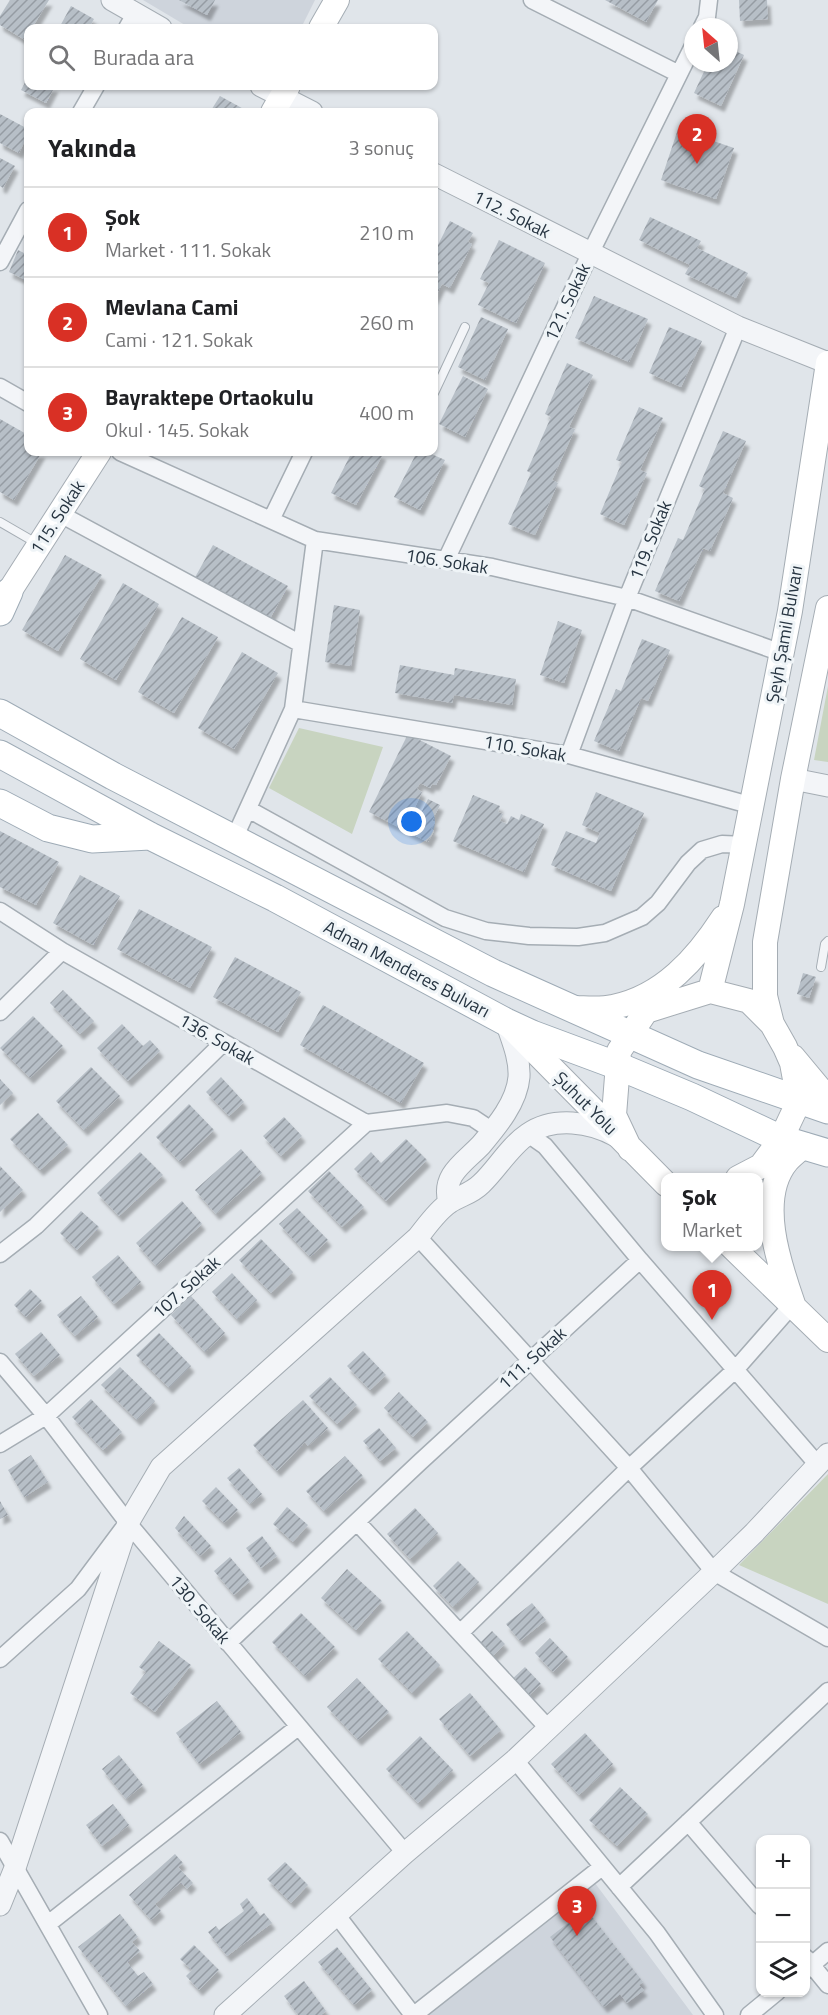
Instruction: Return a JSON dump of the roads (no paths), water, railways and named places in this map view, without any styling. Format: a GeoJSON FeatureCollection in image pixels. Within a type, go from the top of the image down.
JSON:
{"type":"FeatureCollection","features":[{"type":"Feature","properties":{"kind":"main road"},"geometry":{"type":"LineString","coordinates":[[323,24],[337,0]]}},
{"type":"Feature","properties":{"kind":"main road","name":"Şeyh Şamil Bulvarı"},"geometry":{"type":"LineString","coordinates":[[710,990],[745,845],[790,611],[828,363]]}},
{"type":"Feature","properties":{"kind":"main road","name":"115. Sokak"},"geometry":{"type":"LineString","coordinates":[[5,596],[96,456]]}},
{"type":"Feature","properties":{"kind":"main road","name":"Şeyh Şamil Bulvarı"},"geometry":{"type":"LineString","coordinates":[[765,942],[793,779],[828,608]]}},
{"type":"Feature","properties":{"kind":"main road"},"geometry":{"type":"LineString","coordinates":[[0,693],[9,719]]}},
{"type":"Feature","properties":{"kind":"main road","name":"Adnan Menderes Bulvarı"},"geometry":{"type":"LineString","coordinates":[[9,719],[113,776],[493,973],[699,1065],[828,1110]]}},
{"type":"Feature","properties":{"kind":"main road","name":"Adnan Menderes Bulvarı"},"geometry":{"type":"LineString","coordinates":[[0,754],[150,836],[275,898],[506,1022],[618,1066],[804,1146]]}},
{"type":"Feature","properties":{"kind":"main road"},"geometry":{"type":"LineString","coordinates":[[0,803],[48,828],[92,838],[150,836]]}},
{"type":"Feature","properties":{"kind":"main road"},"geometry":{"type":"LineString","coordinates":[[570,1007],[614,1007],[643,997],[666,984],[712,935],[732,904]]}},
{"type":"Feature","properties":{"kind":"main road"},"geometry":{"type":"LineString","coordinates":[[749,1001],[765,942]]}},
{"type":"Feature","properties":{"kind":"main road"},"geometry":{"type":"LineString","coordinates":[[765,942],[765,996],[772,1024],[792,1063],[804,1146]]}},
{"type":"Feature","properties":{"kind":"main road"},"geometry":{"type":"LineString","coordinates":[[625,1143],[614,1115],[619,1051],[646,1011],[710,990],[749,1001],[772,1024]]}},
{"type":"Feature","properties":{"kind":"main road","name":"Şuhut Yolu"},"geometry":{"type":"LineString","coordinates":[[506,1022],[661,1179]]}},
{"type":"Feature","properties":{"kind":"main road"},"geometry":{"type":"LineString","coordinates":[[785,1047],[828,1099]]}},
{"type":"Feature","properties":{"kind":"main road"},"geometry":{"type":"LineString","coordinates":[[759,1172],[804,1146]]}},
{"type":"Feature","properties":{"kind":"main road"},"geometry":{"type":"LineString","coordinates":[[789,1294],[773,1234],[772,1204],[778,1176],[787,1160],[804,1146]]}},
{"type":"Feature","properties":{"kind":"main road"},"geometry":{"type":"LineString","coordinates":[[737,1251],[789,1294]]}},
{"type":"Feature","properties":{"kind":"main road"},"geometry":{"type":"LineString","coordinates":[[760,1251],[789,1294],[828,1340]]}},
{"type":"Feature","properties":{"kind":"street"},"geometry":{"type":"LineString","coordinates":[[112,0],[131,21]]}},
{"type":"Feature","properties":{"kind":"street"},"geometry":{"type":"LineString","coordinates":[[532,0],[679,74]]}},
{"type":"Feature","properties":{"kind":"street"},"geometry":{"type":"LineString","coordinates":[[707,18],[709,0]]}},
{"type":"Feature","properties":{"kind":"street","name":"121. Sokak"},"geometry":{"type":"LineString","coordinates":[[446,560],[590,254],[684,64]]}},
{"type":"Feature","properties":{"kind":"street"},"geometry":{"type":"LineString","coordinates":[[83,108],[94,90]]}},
{"type":"Feature","properties":{"kind":"street"},"geometry":{"type":"LineString","coordinates":[[276,95],[304,108]]}},
{"type":"Feature","properties":{"kind":"street","name":"112. Sokak"},"geometry":{"type":"LineString","coordinates":[[438,179],[738,327],[828,363]]}},
{"type":"Feature","properties":{"kind":"street"},"geometry":{"type":"LineString","coordinates":[[0,262],[24,217]]}},
{"type":"Feature","properties":{"kind":"street","name":"119. Sokak"},"geometry":{"type":"LineString","coordinates":[[569,755],[627,598],[738,327]]}},
{"type":"Feature","properties":{"kind":"street"},"geometry":{"type":"LineString","coordinates":[[0,387],[24,401]]}},
{"type":"Feature","properties":{"kind":"street","name":"106. Sokak"},"geometry":{"type":"LineString","coordinates":[[129,456],[315,540],[492,567],[627,598],[782,653]]}},
{"type":"Feature","properties":{"kind":"street"},"geometry":{"type":"LineString","coordinates":[[271,520],[302,456]]}},
{"type":"Feature","properties":{"kind":"street"},"geometry":{"type":"LineString","coordinates":[[60,514],[301,644]]}},
{"type":"Feature","properties":{"kind":"street"},"geometry":{"type":"LineString","coordinates":[[234,839],[293,709],[315,540]]}},
{"type":"Feature","properties":{"kind":"street","name":"110. Sokak"},"geometry":{"type":"LineString","coordinates":[[293,709],[569,755],[753,806]]}},
{"type":"Feature","properties":{"kind":"street"},"geometry":{"type":"LineString","coordinates":[[793,779],[828,786]]}},
{"type":"Feature","properties":{"kind":"street"},"geometry":{"type":"LineString","coordinates":[[248,809],[445,918],[486,931],[529,936],[578,937],[605,933],[642,917],[658,903],[688,863],[702,850],[722,844],[745,845]]}},
{"type":"Feature","properties":{"kind":"street","name":"136. Sokak"},"geometry":{"type":"LineString","coordinates":[[0,910],[62,951],[366,1123]]}},
{"type":"Feature","properties":{"kind":"street"},"geometry":{"type":"LineString","coordinates":[[0,1011],[62,951]]}},
{"type":"Feature","properties":{"kind":"street"},"geometry":{"type":"LineString","coordinates":[[450,1202],[446,1192],[454,1170],[481,1144],[514,1101],[519,1076],[516,1048],[506,1022]]}},
{"type":"Feature","properties":{"kind":"street"},"geometry":{"type":"LineString","coordinates":[[0,1254],[36,1226],[224,1043]]}},
{"type":"Feature","properties":{"kind":"street"},"geometry":{"type":"LineString","coordinates":[[366,1123],[447,1113],[473,1118],[491,1130]]}},
{"type":"Feature","properties":{"kind":"street","name":"107. Sokak"},"geometry":{"type":"LineString","coordinates":[[0,1444],[46,1416],[366,1123]]}},
{"type":"Feature","properties":{"kind":"street"},"geometry":{"type":"LineString","coordinates":[[0,1659],[78,1589],[128,1523],[161,1467],[418,1237],[450,1202],[478,1187],[528,1134],[562,1123],[584,1124],[604,1130],[625,1143]]}},
{"type":"Feature","properties":{"kind":"street"},"geometry":{"type":"LineString","coordinates":[[225,2015],[405,1853],[514,1760],[714,1572],[823,1460],[735,1370],[545,1146],[535,1139]]}},
{"type":"Feature","properties":{"kind":"street"},"geometry":{"type":"LineString","coordinates":[[418,1237],[629,1468],[714,1572],[828,1638]]}},
{"type":"Feature","properties":{"kind":"street","name":"111. Sokak"},"geometry":{"type":"LineString","coordinates":[[228,1643],[640,1260]]}},
{"type":"Feature","properties":{"kind":"street"},"geometry":{"type":"LineString","coordinates":[[460,1633],[629,1468],[735,1370],[789,1294]]}},
{"type":"Feature","properties":{"kind":"street","name":"130. Sokak"},"geometry":{"type":"LineString","coordinates":[[0,1362],[46,1416],[128,1523],[405,1853]]}},
{"type":"Feature","properties":{"kind":"street"},"geometry":{"type":"LineString","coordinates":[[357,1522],[548,1728]]}},
{"type":"Feature","properties":{"kind":"street"},"geometry":{"type":"LineString","coordinates":[[0,1905],[15,1868],[128,1523]]}},
{"type":"Feature","properties":{"kind":"street"},"geometry":{"type":"LineString","coordinates":[[619,1887],[828,1691]]}},
{"type":"Feature","properties":{"kind":"street"},"geometry":{"type":"LineString","coordinates":[[48,1924],[297,1727]]}},
{"type":"Feature","properties":{"kind":"street"},"geometry":{"type":"LineString","coordinates":[[514,1760],[657,1933],[715,2015]]}},
{"type":"Feature","properties":{"kind":"street"},"geometry":{"type":"LineString","coordinates":[[688,1822],[756,1901]]}},
{"type":"Feature","properties":{"kind":"street"},"geometry":{"type":"LineString","coordinates":[[0,1842],[99,2015]]}},
{"type":"Feature","properties":{"kind":"street"},"geometry":{"type":"LineString","coordinates":[[336,1914],[413,2015],[602,1867]]}},
{"type":"Feature","properties":{"kind":"street"},"geometry":{"type":"LineString","coordinates":[[810,1962],[828,1951]]}},
{"type":"Feature","properties":{"kind":"street"},"geometry":{"type":"LineString","coordinates":[[810,1967],[828,1984]]}},
{"type":"Feature","properties":{"kind":"street"},"geometry":{"type":"LineString","coordinates":[[749,2015],[771,1997]]}},
{"type":"Feature","properties":{"kind":"lane"},"geometry":{"type":"LineString","coordinates":[[438,376],[465,327]]}},
{"type":"Feature","properties":{"kind":"lane"},"geometry":{"type":"LineString","coordinates":[[0,522],[38,544]]}},
{"type":"Feature","properties":{"kind":"lane"},"geometry":{"type":"LineString","coordinates":[[821,966],[825,944],[828,941]]}},
{"type":"Feature","properties":{"kind":"place","name":"Mevlana Cami"},"geometry":{"type":"Point","coordinates":[697,164]}},
{"type":"Feature","properties":{"kind":"place","name":"Şok"},"geometry":{"type":"Point","coordinates":[712,1320]}},
{"type":"Feature","properties":{"kind":"place","name":"Bayraktepe Ortaokulu"},"geometry":{"type":"Point","coordinates":[577,1936]}}]}
